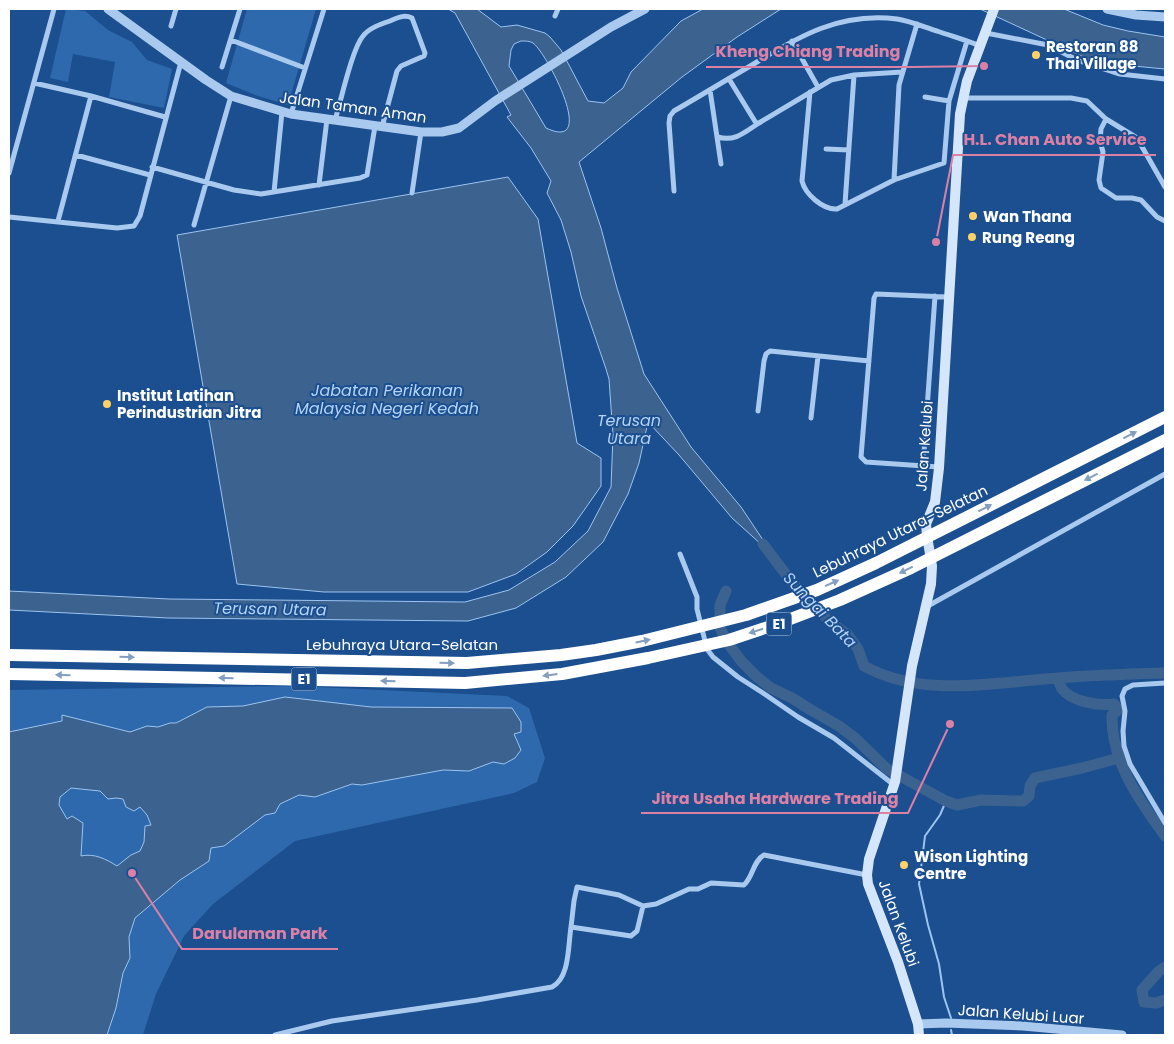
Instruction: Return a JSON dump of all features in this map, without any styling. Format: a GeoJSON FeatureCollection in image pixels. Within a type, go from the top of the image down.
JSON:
{"type":"FeatureCollection","features":[{"type":"Feature","properties":{"kind":"highway","name":"Lebuhraya Utara–Selatan"},"geometry":{"type":"LineString","coordinates":[[9,656],[467,663],[596,650],[708,625],[817,590],[876,564],[1165,417]]}},
{"type":"Feature","properties":{"kind":"highway","name":"E1"},"geometry":{"type":"LineString","coordinates":[[9,674],[465,683],[599,668],[699,647],[780,624],[880,583],[1165,440]]}},
{"type":"Feature","properties":{"kind":"main road","name":"Jalan Kelubi"},"geometry":{"type":"LineString","coordinates":[[919,1035],[918,1024],[898,962],[868,884],[867,875],[871,851],[895,784],[912,666],[931,584],[932,566],[926,524],[935,502],[939,468],[960,114],[962,98],[994,9]]}},
{"type":"Feature","properties":{"kind":"street"},"geometry":{"type":"LineString","coordinates":[[9,173],[54,9]]}},
{"type":"Feature","properties":{"kind":"street","name":"Jalan Taman Aman"},"geometry":{"type":"LineString","coordinates":[[108,9],[231,96],[287,113],[421,132],[442,132],[459,128],[495,101],[611,27],[645,9]]}},
{"type":"Feature","properties":{"kind":"street"},"geometry":{"type":"LineString","coordinates":[[171,26],[176,9]]}},
{"type":"Feature","properties":{"kind":"street"},"geometry":{"type":"LineString","coordinates":[[222,67],[240,9]]}},
{"type":"Feature","properties":{"kind":"street"},"geometry":{"type":"LineString","coordinates":[[274,192],[287,113],[305,68],[324,9]]}},
{"type":"Feature","properties":{"kind":"street"},"geometry":{"type":"LineString","coordinates":[[555,16],[558,9]]}},
{"type":"Feature","properties":{"kind":"street"},"geometry":{"type":"LineString","coordinates":[[1107,9],[1136,15],[1165,17]]}},
{"type":"Feature","properties":{"kind":"street"},"geometry":{"type":"LineString","coordinates":[[152,167],[249,193],[261,194],[319,185],[360,178],[367,175],[379,126],[397,72],[401,66],[424,56],[425,53],[412,18],[409,16],[400,17],[382,24],[363,35],[331,120],[319,185]]}},
{"type":"Feature","properties":{"kind":"street"},"geometry":{"type":"LineString","coordinates":[[674,191],[670,116],[674,111],[792,40],[816,29],[848,20],[883,18],[899,19],[917,24],[980,46]]}},
{"type":"Feature","properties":{"kind":"street"},"geometry":{"type":"LineString","coordinates":[[894,180],[898,98],[902,72],[917,24]]}},
{"type":"Feature","properties":{"kind":"street"},"geometry":{"type":"LineString","coordinates":[[986,28],[1048,45],[1077,60],[1120,74],[1165,80]]}},
{"type":"Feature","properties":{"kind":"street"},"geometry":{"type":"LineString","coordinates":[[230,40],[305,68]]}},
{"type":"Feature","properties":{"kind":"street"},"geometry":{"type":"LineString","coordinates":[[792,40],[818,87]]}},
{"type":"Feature","properties":{"kind":"street"},"geometry":{"type":"LineString","coordinates":[[810,92],[802,174],[803,186],[808,193],[823,205],[830,209],[837,208],[894,180],[944,163],[949,101],[967,41]]}},
{"type":"Feature","properties":{"kind":"street"},"geometry":{"type":"LineString","coordinates":[[9,217],[117,228],[134,226],[140,216],[181,62]]}},
{"type":"Feature","properties":{"kind":"street"},"geometry":{"type":"LineString","coordinates":[[718,137],[736,138],[831,80],[854,74],[902,72]]}},
{"type":"Feature","properties":{"kind":"street"},"geometry":{"type":"LineString","coordinates":[[845,204],[854,74]]}},
{"type":"Feature","properties":{"kind":"street"},"geometry":{"type":"LineString","coordinates":[[729,79],[756,122],[759,123]]}},
{"type":"Feature","properties":{"kind":"street"},"geometry":{"type":"LineString","coordinates":[[34,83],[91,96],[165,117]]}},
{"type":"Feature","properties":{"kind":"street"},"geometry":{"type":"LineString","coordinates":[[710,90],[721,164]]}},
{"type":"Feature","properties":{"kind":"street"},"geometry":{"type":"LineString","coordinates":[[58,221],[91,96]]}},
{"type":"Feature","properties":{"kind":"street"},"geometry":{"type":"LineString","coordinates":[[194,225],[231,96]]}},
{"type":"Feature","properties":{"kind":"street"},"geometry":{"type":"LineString","coordinates":[[925,97],[949,101]]}},
{"type":"Feature","properties":{"kind":"street"},"geometry":{"type":"LineString","coordinates":[[962,98],[1083,100],[1091,104],[1106,119],[1139,141],[1165,187]]}},
{"type":"Feature","properties":{"kind":"street"},"geometry":{"type":"LineString","coordinates":[[947,112],[960,114]]}},
{"type":"Feature","properties":{"kind":"street"},"geometry":{"type":"LineString","coordinates":[[1106,119],[1101,129],[1100,141],[1103,152],[1099,180],[1101,188],[1116,198],[1141,200],[1157,217],[1165,221]]}},
{"type":"Feature","properties":{"kind":"street"},"geometry":{"type":"LineString","coordinates":[[412,193],[421,132]]}},
{"type":"Feature","properties":{"kind":"street"},"geometry":{"type":"LineString","coordinates":[[826,149],[849,150]]}},
{"type":"Feature","properties":{"kind":"street"},"geometry":{"type":"LineString","coordinates":[[76,155],[150,175]]}},
{"type":"Feature","properties":{"kind":"street"},"geometry":{"type":"LineString","coordinates":[[939,468],[863,460],[861,457],[874,298],[876,294],[948,297]]}},
{"type":"Feature","properties":{"kind":"street"},"geometry":{"type":"LineString","coordinates":[[923,466],[936,296]]}},
{"type":"Feature","properties":{"kind":"street"},"geometry":{"type":"LineString","coordinates":[[758,411],[764,361],[766,354],[770,351],[869,361]]}},
{"type":"Feature","properties":{"kind":"street"},"geometry":{"type":"LineString","coordinates":[[811,418],[818,356]]}},
{"type":"Feature","properties":{"kind":"street"},"geometry":{"type":"LineString","coordinates":[[926,607],[1165,474]]}},
{"type":"Feature","properties":{"kind":"street"},"geometry":{"type":"LineString","coordinates":[[680,554],[697,597],[697,609],[709,653],[749,686],[834,738],[895,784]]}},
{"type":"Feature","properties":{"kind":"street"},"geometry":{"type":"LineString","coordinates":[[1165,683],[1133,685],[1125,689],[1122,696],[1125,711],[1124,746],[1130,764],[1165,823]]}},
{"type":"Feature","properties":{"kind":"street"},"geometry":{"type":"LineString","coordinates":[[275,1035],[332,1021],[552,987],[559,982],[564,973],[577,888],[619,895],[643,906],[656,904],[689,889],[698,889],[711,883],[744,885],[748,882],[759,859],[764,855],[867,875]]}},
{"type":"Feature","properties":{"kind":"street"},"geometry":{"type":"LineString","coordinates":[[572,927],[631,936],[637,931],[643,906]]}},
{"type":"Feature","properties":{"kind":"street","name":"Jalan Kelubi Luar"},"geometry":{"type":"LineString","coordinates":[[918,1024],[946,1023],[1023,1026],[1122,1035]]}},
{"type":"Feature","properties":{"kind":"shaded area"},"geometry":{"type":"Polygon","coordinates":[[[66,9],[85,11],[108,30],[132,42],[147,60],[172,69],[164,108],[109,97],[115,62],[73,54],[68,82],[50,78],[66,9]]]}},
{"type":"Feature","properties":{"kind":"shaded area"},"geometry":{"type":"Polygon","coordinates":[[[247,9],[316,9],[288,105],[258,96],[226,83],[247,9]]]}},
{"type":"Feature","properties":{"kind":"shaded area"},"geometry":{"type":"Polygon","coordinates":[[[296,686],[507,696],[529,708],[545,758],[537,782],[514,793],[295,841],[213,904],[184,936],[156,994],[143,1035],[9,1035],[9,690],[296,686]]]}},
{"type":"Feature","properties":{"kind":"water","name":"Terusan Utara"},"geometry":{"type":"Polygon","coordinates":[[[448,9],[477,9],[501,27],[517,25],[545,33],[561,50],[588,101],[604,103],[623,88],[631,72],[681,21],[703,9],[781,9],[737,37],[682,77],[579,162],[601,228],[617,288],[644,374],[691,447],[741,507],[773,555],[732,518],[679,455],[648,422],[639,463],[628,494],[603,542],[566,577],[516,608],[468,621],[168,618],[9,610],[9,591],[169,599],[465,602],[509,590],[555,562],[588,531],[611,487],[613,435],[609,379],[581,296],[571,252],[561,220],[547,193],[551,181],[531,148],[507,117],[511,115],[455,13],[448,9]],[[521,41],[514,44],[511,50],[509,66],[546,128],[561,132],[568,127],[569,115],[565,99],[540,51],[533,43],[521,41]]]}},
{"type":"Feature","properties":{"kind":"water"},"geometry":{"type":"Polygon","coordinates":[[[980,9],[1064,9],[1103,25],[1165,37],[1165,69],[1088,59],[980,9]]]}},
{"type":"Feature","properties":{"kind":"water","name":"Jabatan Perikanan Malaysia Negeri Kedah"},"geometry":{"type":"Polygon","coordinates":[[[508,177],[538,219],[577,443],[601,458],[601,486],[573,526],[547,552],[516,574],[468,592],[324,592],[237,584],[177,235],[508,177]]]}},
{"type":"Feature","properties":{"kind":"water"},"geometry":{"type":"Polygon","coordinates":[[[285,697],[371,707],[512,708],[521,722],[521,732],[514,734],[521,750],[515,758],[504,764],[493,762],[469,771],[443,770],[362,785],[352,784],[315,797],[299,795],[280,804],[275,813],[265,815],[224,846],[211,848],[209,861],[180,880],[135,918],[129,937],[130,958],[123,973],[116,1008],[107,1035],[9,1035],[9,732],[62,721],[62,715],[130,732],[147,726],[158,727],[176,723],[207,707],[243,706],[285,697]],[[71,788],[60,797],[59,805],[67,819],[72,816],[83,823],[81,856],[91,855],[100,857],[117,866],[131,855],[140,851],[144,842],[145,826],[151,825],[147,815],[140,807],[134,811],[126,807],[123,799],[108,799],[100,791],[71,788]]]}},
{"type":"Feature","properties":{"kind":"waterway","name":"Sungai Bata"},"geometry":{"type":"LineString","coordinates":[[763,544],[791,581],[830,622],[848,635],[858,649],[864,666],[887,676],[911,682],[960,686],[1085,676],[1165,673]]}},
{"type":"Feature","properties":{"kind":"waterway"},"geometry":{"type":"LineString","coordinates":[[726,591],[720,605],[720,628],[727,642],[742,662],[757,677],[771,688],[792,698],[839,726],[855,738],[887,769],[946,801],[957,805],[981,800],[1023,801],[1029,796],[1030,786],[1035,778],[1119,758]]}},
{"type":"Feature","properties":{"kind":"waterway"},"geometry":{"type":"LineString","coordinates":[[1058,678],[1062,689],[1072,697],[1094,704],[1114,704],[1118,710],[1112,715],[1113,732],[1121,764],[1137,794],[1165,836]]}},
{"type":"Feature","properties":{"kind":"waterway"},"geometry":{"type":"LineString","coordinates":[[946,801],[940,815],[925,836],[919,884],[939,964],[944,997],[951,1018]]}},
{"type":"Feature","properties":{"kind":"waterway"},"geometry":{"type":"LineString","coordinates":[[1165,967],[1142,990],[1144,1002],[1156,1003],[1165,1000]]}},
{"type":"Feature","properties":{"kind":"waterway"},"geometry":{"type":"LineString","coordinates":[[951,1030],[952,1035]]}},
{"type":"Feature","properties":{"kind":"place","name":"Restoran 88 Thai Village"},"geometry":{"type":"Point","coordinates":[1036,55]}},
{"type":"Feature","properties":{"kind":"place","name":"Kheng Chiang Trading"},"geometry":{"type":"Point","coordinates":[984,66]}},
{"type":"Feature","properties":{"kind":"place","name":"Wan Thana"},"geometry":{"type":"Point","coordinates":[973,216]}},
{"type":"Feature","properties":{"kind":"place","name":"Rung Reang"},"geometry":{"type":"Point","coordinates":[972,237]}},
{"type":"Feature","properties":{"kind":"place","name":"H.L. Chan Auto Service"},"geometry":{"type":"Point","coordinates":[936,242]}},
{"type":"Feature","properties":{"kind":"place","name":"Institut Latihan Perindustrian Jitra"},"geometry":{"type":"Point","coordinates":[107,404]}},
{"type":"Feature","properties":{"kind":"place","name":"Jitra Usaha Hardware Trading"},"geometry":{"type":"Point","coordinates":[950,724]}},
{"type":"Feature","properties":{"kind":"place","name":"Wison Lighting Centre"},"geometry":{"type":"Point","coordinates":[904,865]}},
{"type":"Feature","properties":{"kind":"place","name":"Darulaman Park"},"geometry":{"type":"Point","coordinates":[132,873]}}]}
